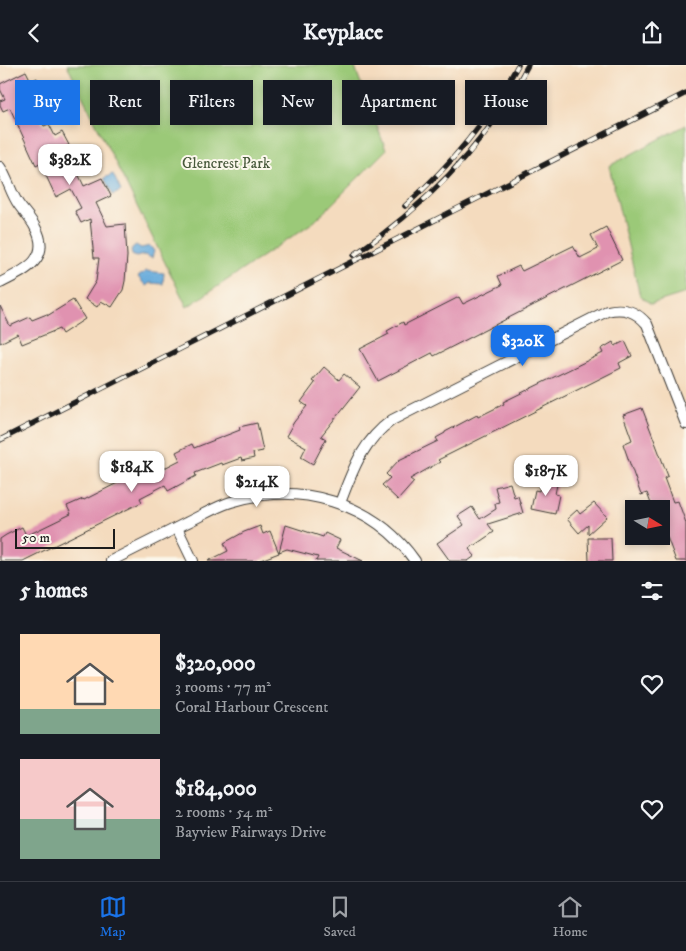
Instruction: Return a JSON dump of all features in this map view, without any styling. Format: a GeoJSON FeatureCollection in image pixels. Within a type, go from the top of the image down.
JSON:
{"type":"FeatureCollection","features":[{"type":"Feature","properties":{"kind":"street"},"geometry":{"type":"LineString","coordinates":[[0,167],[18,204],[36,227],[41,241],[38,255],[32,265],[0,283]]}},
{"type":"Feature","properties":{"kind":"street"},"geometry":{"type":"LineString","coordinates":[[340,503],[363,449],[380,429],[392,420],[607,311],[615,309],[630,311],[642,318],[647,324],[686,424]]}},
{"type":"Feature","properties":{"kind":"street"},"geometry":{"type":"LineString","coordinates":[[111,561],[216,508],[256,496],[281,494],[304,495],[340,503],[358,512],[377,523],[395,538],[415,561]]}},
{"type":"Feature","properties":{"kind":"street"},"geometry":{"type":"LineString","coordinates":[[177,528],[193,561]]}},
{"type":"Feature","properties":{"kind":"green space","name":"Glencrest Park"},"geometry":{"type":"Polygon","coordinates":[[[67,65],[354,65],[360,80],[342,80],[342,125],[377,125],[386,150],[315,221],[187,307],[97,125],[160,125],[160,80],[90,80],[90,111],[80,91],[80,80],[74,80],[67,65]]]}},
{"type":"Feature","properties":{"kind":"green space"},"geometry":{"type":"Polygon","coordinates":[[[686,125],[686,293],[651,304],[640,296],[609,166],[686,125]]]}},
{"type":"Feature","properties":{"kind":"water"},"geometry":{"type":"Polygon","coordinates":[[[113,174],[121,191],[113,195],[104,178],[113,174]]]}},
{"type":"Feature","properties":{"kind":"water"},"geometry":{"type":"Polygon","coordinates":[[[136,245],[141,248],[150,246],[154,251],[152,258],[144,255],[136,257],[132,255],[131,250],[136,245]]]}},
{"type":"Feature","properties":{"kind":"water"},"geometry":{"type":"Polygon","coordinates":[[[146,271],[164,273],[163,284],[150,283],[146,286],[138,277],[146,271]]]}},
{"type":"Feature","properties":{"kind":"building"},"geometry":{"type":"Polygon","coordinates":[[[26,71],[30,80],[15,80],[15,119],[10,108],[3,111],[0,105],[0,101],[5,99],[0,89],[0,84],[26,71]]]}},
{"type":"Feature","properties":{"kind":"building"},"geometry":{"type":"Polygon","coordinates":[[[18,125],[50,125],[55,136],[62,132],[69,145],[65,147],[84,186],[102,178],[111,196],[96,203],[107,226],[125,224],[127,256],[125,281],[123,290],[112,307],[101,301],[97,307],[85,299],[96,281],[99,258],[94,258],[90,219],[81,223],[75,211],[81,208],[71,189],[56,197],[40,163],[36,165],[18,125]]]}},
{"type":"Feature","properties":{"kind":"building"},"geometry":{"type":"Polygon","coordinates":[[[606,227],[622,260],[434,356],[432,353],[378,381],[360,349],[389,334],[387,331],[403,322],[404,325],[459,297],[463,304],[502,285],[498,276],[519,266],[522,271],[573,246],[580,258],[598,249],[591,235],[606,227]]]}},
{"type":"Feature","properties":{"kind":"building"},"geometry":{"type":"Polygon","coordinates":[[[73,300],[85,319],[62,334],[59,329],[22,344],[18,334],[0,343],[0,306],[10,326],[30,317],[32,320],[47,314],[47,316],[73,300]]]}},
{"type":"Feature","properties":{"kind":"building"},"geometry":{"type":"Polygon","coordinates":[[[625,341],[632,356],[619,363],[621,368],[438,460],[440,462],[410,479],[414,482],[398,500],[382,485],[390,478],[386,474],[399,460],[438,441],[436,438],[445,432],[603,353],[601,349],[613,342],[615,346],[625,341]]]}},
{"type":"Feature","properties":{"kind":"building"},"geometry":{"type":"Polygon","coordinates":[[[324,367],[339,380],[344,374],[360,387],[321,436],[326,439],[313,464],[301,457],[306,447],[286,436],[307,406],[301,402],[315,383],[312,381],[324,367]]]}},
{"type":"Feature","properties":{"kind":"building"},"geometry":{"type":"Polygon","coordinates":[[[642,408],[668,476],[664,478],[673,502],[678,501],[686,523],[686,561],[676,561],[670,545],[670,500],[650,500],[647,493],[641,495],[623,444],[632,440],[623,415],[642,408]]]}},
{"type":"Feature","properties":{"kind":"building"},"geometry":{"type":"Polygon","coordinates":[[[257,423],[263,451],[253,453],[254,458],[242,461],[241,458],[222,465],[221,463],[195,473],[196,476],[168,491],[165,485],[140,498],[142,502],[23,561],[0,561],[0,539],[6,535],[22,527],[26,535],[32,533],[71,514],[67,506],[84,500],[129,477],[132,483],[143,479],[180,460],[176,452],[192,444],[194,448],[240,430],[239,427],[257,423]]]}},
{"type":"Feature","properties":{"kind":"building"},"geometry":{"type":"Polygon","coordinates":[[[542,477],[558,480],[555,494],[559,495],[555,514],[531,509],[535,490],[539,491],[542,477]]]}},
{"type":"Feature","properties":{"kind":"building"},"geometry":{"type":"Polygon","coordinates":[[[510,483],[514,497],[518,496],[523,513],[488,524],[494,532],[469,549],[475,556],[468,561],[450,561],[437,543],[464,525],[458,516],[472,507],[480,519],[496,509],[495,503],[499,502],[495,487],[510,483]]]}},
{"type":"Feature","properties":{"kind":"building"},"geometry":{"type":"Polygon","coordinates":[[[594,503],[607,517],[588,534],[588,525],[579,533],[567,519],[577,510],[580,514],[594,503]]]}},
{"type":"Feature","properties":{"kind":"building"},"geometry":{"type":"Polygon","coordinates":[[[286,525],[323,537],[325,533],[340,540],[336,548],[363,561],[316,561],[318,557],[287,549],[279,552],[286,525]]]}},
{"type":"Feature","properties":{"kind":"building"},"geometry":{"type":"Polygon","coordinates":[[[260,526],[263,534],[270,531],[279,553],[258,561],[208,561],[228,551],[224,543],[260,526]]]}},
{"type":"Feature","properties":{"kind":"building"},"geometry":{"type":"Polygon","coordinates":[[[588,538],[611,538],[612,561],[589,561],[588,538]]]}},
{"type":"Feature","properties":{"kind":"railway"},"geometry":{"type":"LineString","coordinates":[[405,206],[439,174],[468,140],[494,105],[518,65]]}},
{"type":"Feature","properties":{"kind":"railway"},"geometry":{"type":"LineString","coordinates":[[354,255],[406,215],[453,171],[494,121],[528,65]]}},
{"type":"Feature","properties":{"kind":"railway"},"geometry":{"type":"LineString","coordinates":[[0,440],[686,93]]}}]}
